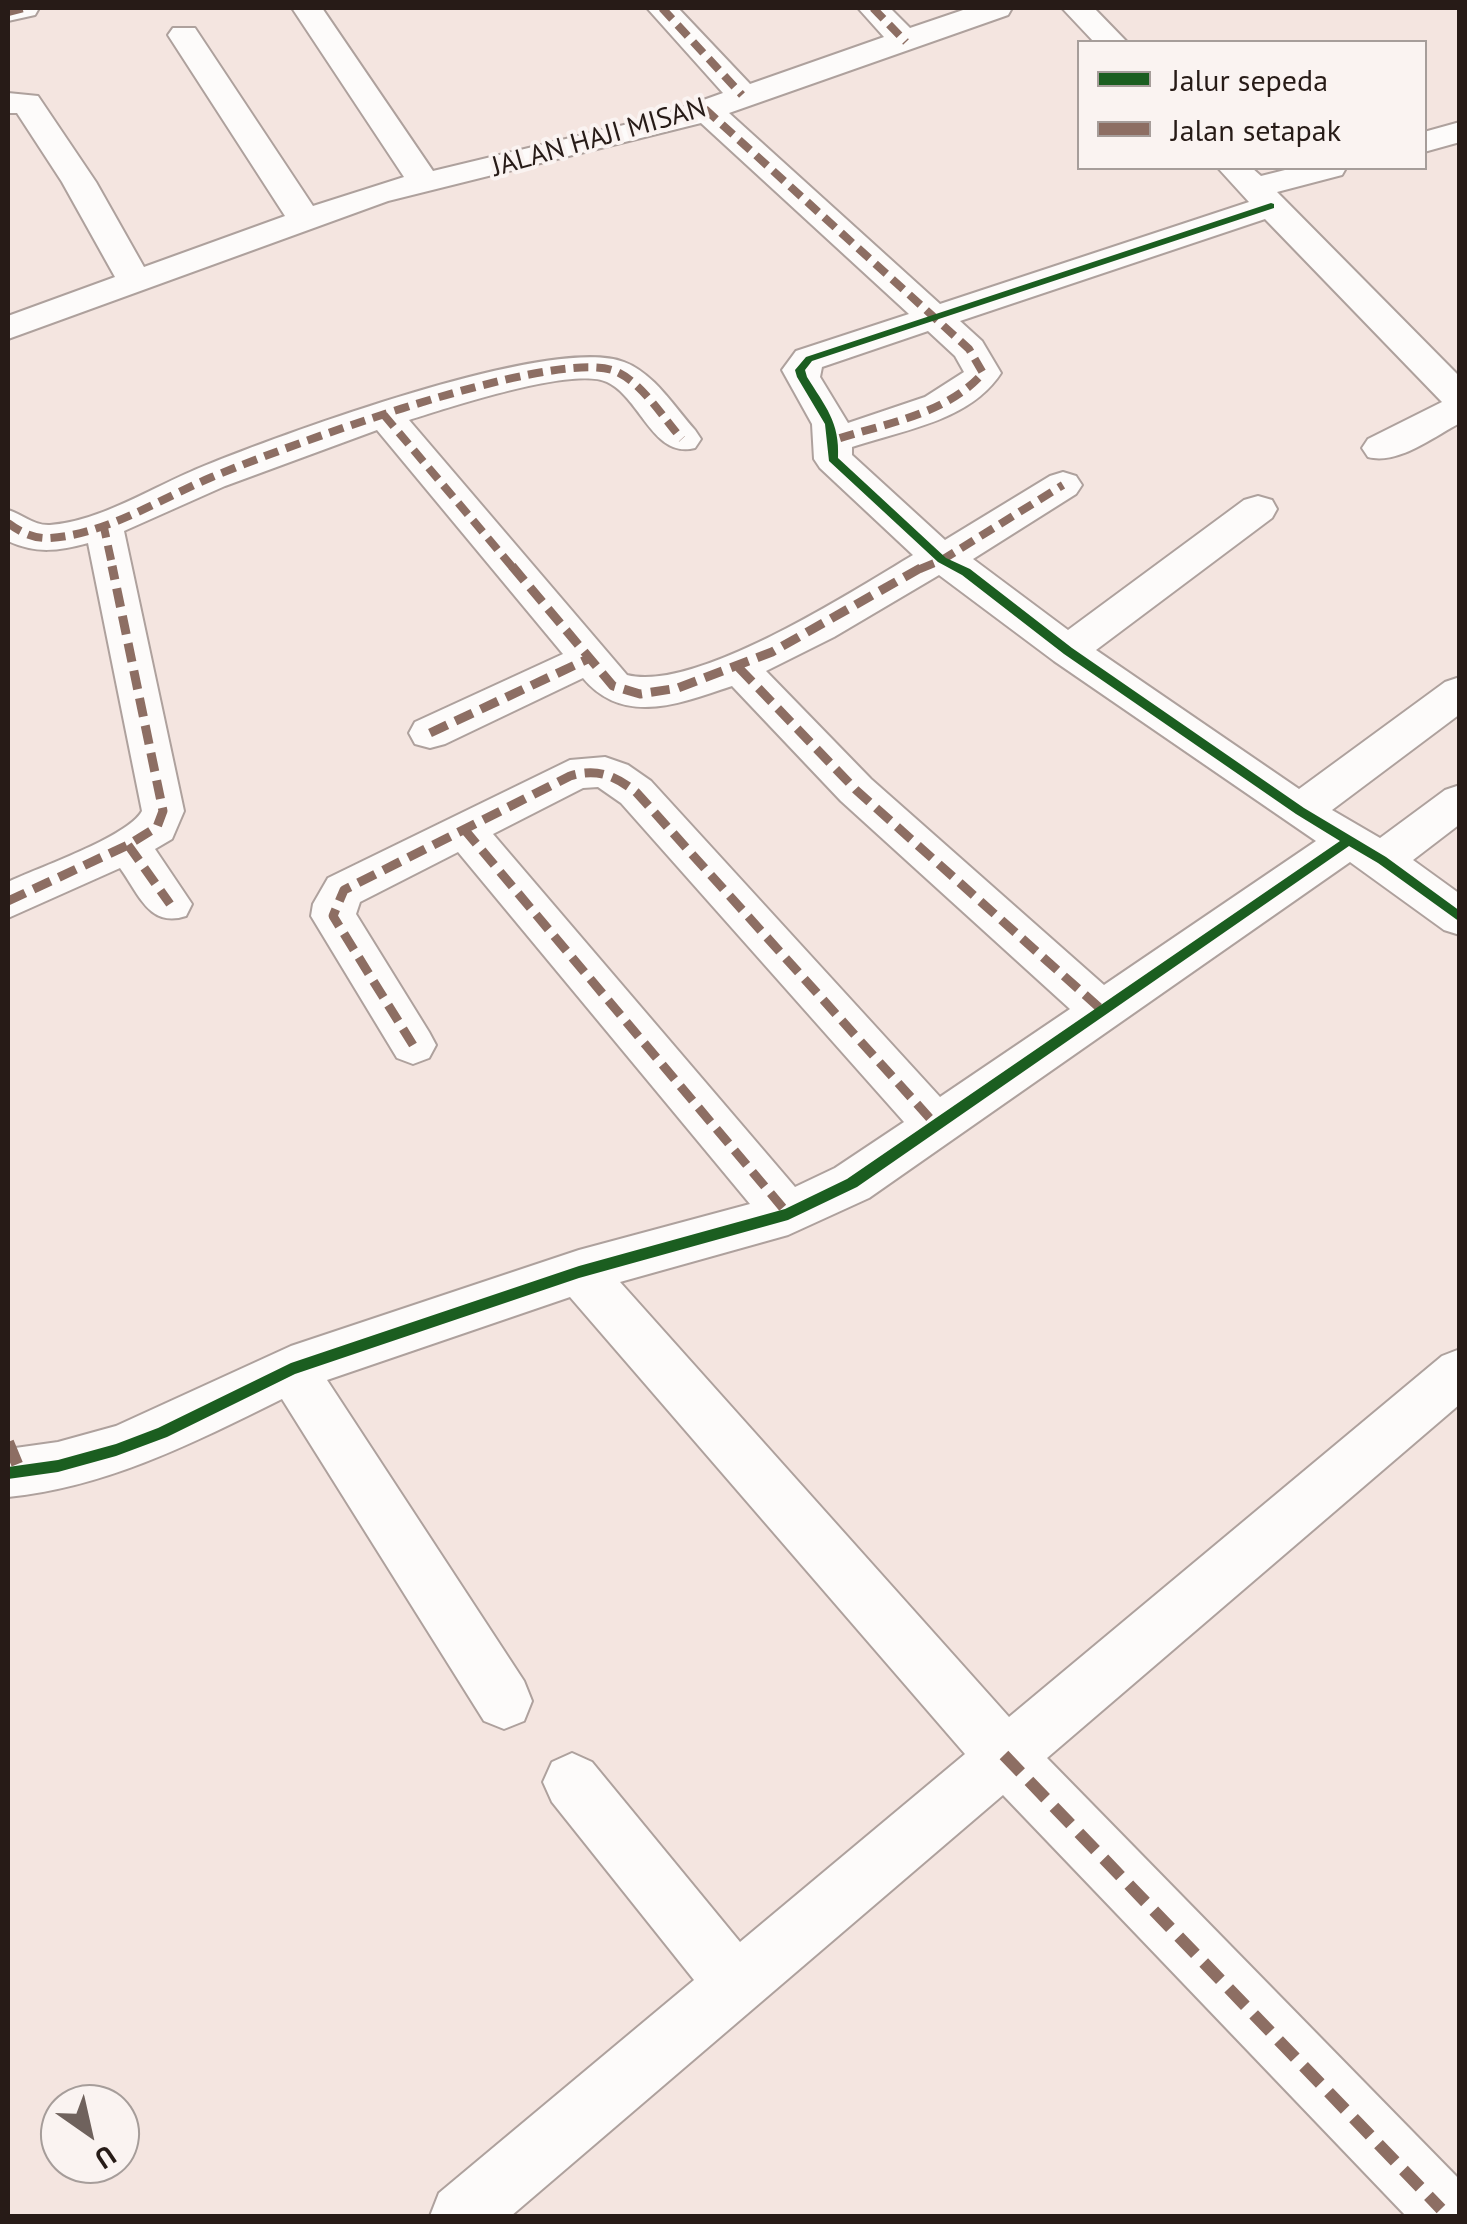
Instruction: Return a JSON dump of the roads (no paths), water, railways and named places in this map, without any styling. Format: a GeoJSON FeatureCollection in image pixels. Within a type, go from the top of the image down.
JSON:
{"type":"FeatureCollection","features":[{"type":"Feature","properties":{"kind":"street"},"geometry":{"type":"LineString","coordinates":[[8,12],[24,8]]}},
{"type":"Feature","properties":{"kind":"street"},"geometry":{"type":"LineString","coordinates":[[307,8],[425,184]]}},
{"type":"Feature","properties":{"kind":"street"},"geometry":{"type":"LineString","coordinates":[[662,8],[742,96]]}},
{"type":"Feature","properties":{"kind":"street"},"geometry":{"type":"LineString","coordinates":[[872,8],[906,42]]}},
{"type":"Feature","properties":{"kind":"street","name":"JALAN HAJI MISAN"},"geometry":{"type":"LineString","coordinates":[[8,328],[377,194],[664,126],[997,8]]}},
{"type":"Feature","properties":{"kind":"street"},"geometry":{"type":"LineString","coordinates":[[1077,8],[1109,40]]}},
{"type":"Feature","properties":{"kind":"street"},"geometry":{"type":"LineString","coordinates":[[184,36],[304,220]]}},
{"type":"Feature","properties":{"kind":"street"},"geometry":{"type":"LineString","coordinates":[[8,103],[26,103],[79,182],[134,280]]}},
{"type":"Feature","properties":{"kind":"street"},"geometry":{"type":"LineString","coordinates":[[705,109],[969,349],[983,373],[974,387],[938,404],[837,439]]}},
{"type":"Feature","properties":{"kind":"street"},"geometry":{"type":"LineString","coordinates":[[1427,141],[1460,132]]}},
{"type":"Feature","properties":{"kind":"street"},"geometry":{"type":"LineString","coordinates":[[1322,170],[1253,187],[803,365],[802,377],[828,414],[837,439],[833,459],[942,560],[966,572],[1068,651],[1460,918]]}},
{"type":"Feature","properties":{"kind":"street"},"geometry":{"type":"LineString","coordinates":[[1253,187],[1460,399]]}},
{"type":"Feature","properties":{"kind":"street"},"geometry":{"type":"LineString","coordinates":[[8,523],[24,534],[52,538],[104,523],[226,471],[384,415],[560,368],[594,367],[622,375],[682,439]]}},
{"type":"Feature","properties":{"kind":"street"},"geometry":{"type":"LineString","coordinates":[[1381,448],[1460,408]]}},
{"type":"Feature","properties":{"kind":"street"},"geometry":{"type":"LineString","coordinates":[[384,415],[613,686],[631,696],[654,694],[739,668],[807,637],[852,606],[930,562],[942,560],[1063,484]]}},
{"type":"Feature","properties":{"kind":"street"},"geometry":{"type":"LineString","coordinates":[[1068,651],[1258,509]]}},
{"type":"Feature","properties":{"kind":"street"},"geometry":{"type":"LineString","coordinates":[[8,901],[128,845],[157,827],[162,812],[104,523]]}},
{"type":"Feature","properties":{"kind":"street"},"geometry":{"type":"LineString","coordinates":[[430,733],[590,658]]}},
{"type":"Feature","properties":{"kind":"street"},"geometry":{"type":"LineString","coordinates":[[739,668],[856,790],[1103,1011]]}},
{"type":"Feature","properties":{"kind":"street"},"geometry":{"type":"LineString","coordinates":[[1300,811],[1460,692]]}},
{"type":"Feature","properties":{"kind":"street"},"geometry":{"type":"LineString","coordinates":[[413,1045],[333,916],[344,890],[590,769],[607,771],[649,806],[934,1124]]}},
{"type":"Feature","properties":{"kind":"street"},"geometry":{"type":"LineString","coordinates":[[12,1462],[58,1466],[162,1434],[292,1369],[580,1272],[788,1214],[852,1183],[1103,1011],[1365,851],[1460,801]]}},
{"type":"Feature","properties":{"kind":"street"},"geometry":{"type":"LineString","coordinates":[[464,829],[788,1214]]}},
{"type":"Feature","properties":{"kind":"street"},"geometry":{"type":"LineString","coordinates":[[128,845],[170,904]]}},
{"type":"Feature","properties":{"kind":"street"},"geometry":{"type":"LineString","coordinates":[[580,1272],[1004,1755],[1446,2208]]}},
{"type":"Feature","properties":{"kind":"street"},"geometry":{"type":"LineString","coordinates":[[292,1369],[504,1701]]}},
{"type":"Feature","properties":{"kind":"street"},"geometry":{"type":"LineString","coordinates":[[462,2216],[1460,1372]]}},
{"type":"Feature","properties":{"kind":"street"},"geometry":{"type":"LineString","coordinates":[[572,1782],[736,1985]]}}]}
